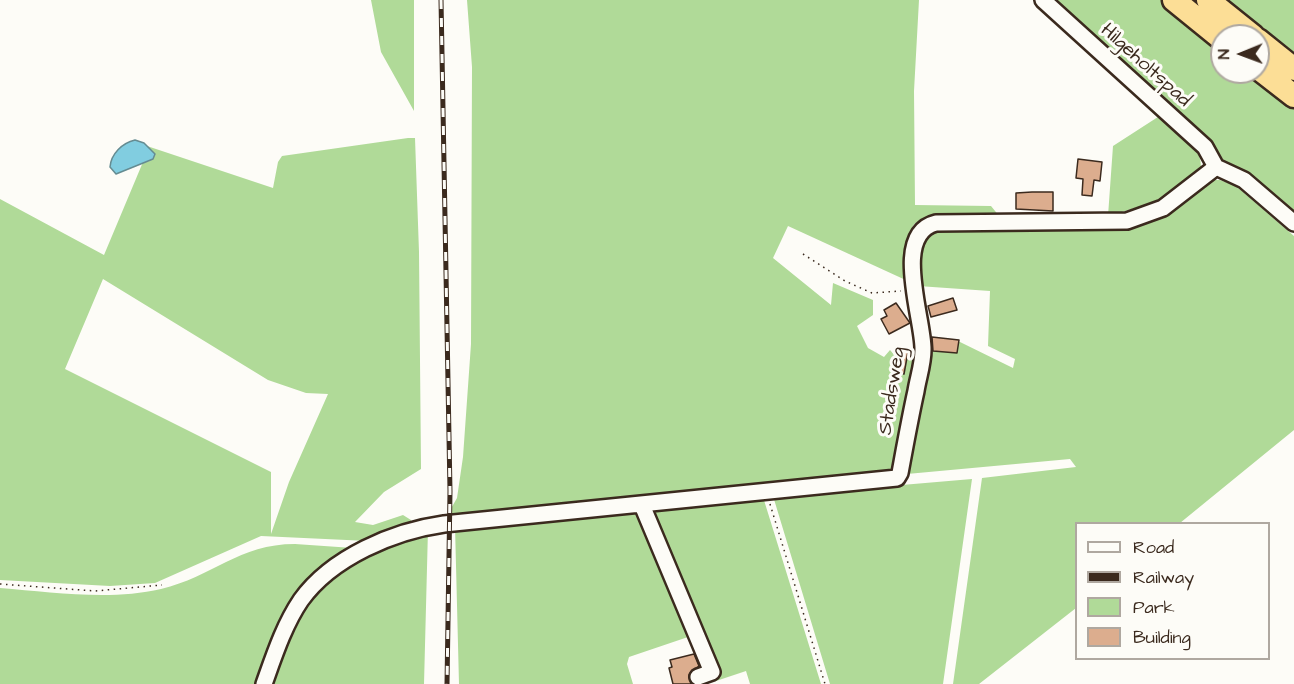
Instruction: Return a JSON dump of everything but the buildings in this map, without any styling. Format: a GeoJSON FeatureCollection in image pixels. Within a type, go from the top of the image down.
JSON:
{"type":"FeatureCollection","features":[{"type":"Feature","properties":{"kind":"highway"},"geometry":{"type":"LineString","coordinates":[[1174,0],[1210,29]]}},
{"type":"Feature","properties":{"kind":"highway"},"geometry":{"type":"LineString","coordinates":[[1208,0],[1237,24]]}},
{"type":"Feature","properties":{"kind":"highway"},"geometry":{"type":"LineString","coordinates":[[1270,50],[1294,69]]}},
{"type":"Feature","properties":{"kind":"highway"},"geometry":{"type":"LineString","coordinates":[[1270,77],[1294,96]]}},
{"type":"Feature","properties":{"kind":"street","name":"Hilgeholtspad"},"geometry":{"type":"LineString","coordinates":[[1043,0],[1205,147],[1216,167]]}},
{"type":"Feature","properties":{"kind":"street"},"geometry":{"type":"LineString","coordinates":[[1216,167],[1244,180],[1294,223]]}},
{"type":"Feature","properties":{"kind":"street","name":"Stadsweg"},"geometry":{"type":"LineString","coordinates":[[264,684],[273,659],[301,601],[326,574],[364,550],[392,537],[444,524],[897,478],[900,473],[923,351],[912,261],[916,240],[928,225],[1127,221],[1163,208],[1216,167]]}},
{"type":"Feature","properties":{"kind":"street"},"geometry":{"type":"LineString","coordinates":[[642,505],[712,672],[698,677]]}},
{"type":"Feature","properties":{"kind":"path"},"geometry":{"type":"LineString","coordinates":[[804,254],[845,281],[872,293],[914,289]]}},
{"type":"Feature","properties":{"kind":"path"},"geometry":{"type":"LineString","coordinates":[[766,492],[825,684]]}},
{"type":"Feature","properties":{"kind":"path"},"geometry":{"type":"LineString","coordinates":[[0,584],[95,591],[162,585]]}},
{"type":"Feature","properties":{"kind":"green space"},"geometry":{"type":"Polygon","coordinates":[[[371,0],[414,0],[414,111],[381,52],[371,0]]]}},
{"type":"Feature","properties":{"kind":"green space"},"geometry":{"type":"Polygon","coordinates":[[[467,0],[919,0],[914,91],[915,205],[991,206],[1000,217],[940,217],[919,221],[911,231],[910,282],[788,226],[773,258],[831,305],[833,283],[873,300],[873,315],[857,326],[868,348],[884,357],[890,350],[904,366],[906,354],[918,351],[895,475],[445,519],[457,498],[463,457],[471,344],[472,67],[467,0]]]}},
{"type":"Feature","properties":{"kind":"green space"},"geometry":{"type":"Polygon","coordinates":[[[1054,0],[1161,0],[1210,39],[1210,84],[1267,84],[1294,105],[1294,218],[1221,167],[1054,0]]]}},
{"type":"Feature","properties":{"kind":"green space"},"geometry":{"type":"Polygon","coordinates":[[[1223,0],[1294,0],[1294,56],[1270,37],[1270,24],[1253,24],[1223,0]]]}},
{"type":"Feature","properties":{"kind":"green space"},"geometry":{"type":"Polygon","coordinates":[[[1161,115],[1183,133],[1194,146],[1201,162],[1201,172],[1155,202],[1108,216],[1113,146],[1161,115]]]}},
{"type":"Feature","properties":{"kind":"green space"},"geometry":{"type":"Polygon","coordinates":[[[415,138],[419,252],[421,469],[384,492],[355,522],[373,525],[403,515],[411,520],[411,524],[368,541],[261,536],[155,583],[110,586],[0,580],[0,199],[104,255],[143,162],[150,161],[152,151],[147,146],[273,188],[278,162],[282,156],[415,138]],[[103,279],[65,369],[271,472],[271,534],[289,482],[328,394],[306,393],[268,380],[103,279]]]}},
{"type":"Feature","properties":{"kind":"green space"},"geometry":{"type":"Polygon","coordinates":[[[1207,180],[1220,180],[1236,186],[1294,236],[1294,430],[1181,522],[1075,522],[1075,609],[979,684],[953,684],[982,478],[1076,467],[1070,459],[907,474],[930,337],[960,342],[1013,368],[1015,359],[988,346],[990,291],[918,286],[919,241],[925,230],[1106,228],[1207,180]]]}},
{"type":"Feature","properties":{"kind":"green space"},"geometry":{"type":"Polygon","coordinates":[[[972,479],[943,684],[830,684],[773,496],[972,479]]]}},
{"type":"Feature","properties":{"kind":"green space"},"geometry":{"type":"Polygon","coordinates":[[[763,497],[821,684],[750,684],[746,671],[716,681],[645,509],[763,497]]]}},
{"type":"Feature","properties":{"kind":"green space"},"geometry":{"type":"Polygon","coordinates":[[[635,509],[688,637],[629,657],[627,664],[633,684],[459,684],[455,526],[635,509]]]}},
{"type":"Feature","properties":{"kind":"green space"},"geometry":{"type":"Polygon","coordinates":[[[428,529],[424,684],[265,684],[305,602],[352,560],[428,529]]]}},
{"type":"Feature","properties":{"kind":"green space"},"geometry":{"type":"Polygon","coordinates":[[[295,544],[353,548],[284,620],[262,665],[257,684],[0,684],[0,588],[101,595],[142,593],[179,584],[258,549],[295,544]]]}},
{"type":"Feature","properties":{"kind":"water"},"geometry":{"type":"Polygon","coordinates":[[[135,140],[144,143],[155,154],[153,159],[116,174],[110,167],[112,158],[122,146],[135,140]]]}},
{"type":"Feature","properties":{"kind":"railway"},"geometry":{"type":"LineString","coordinates":[[441,0],[450,491],[447,684]]}}]}
